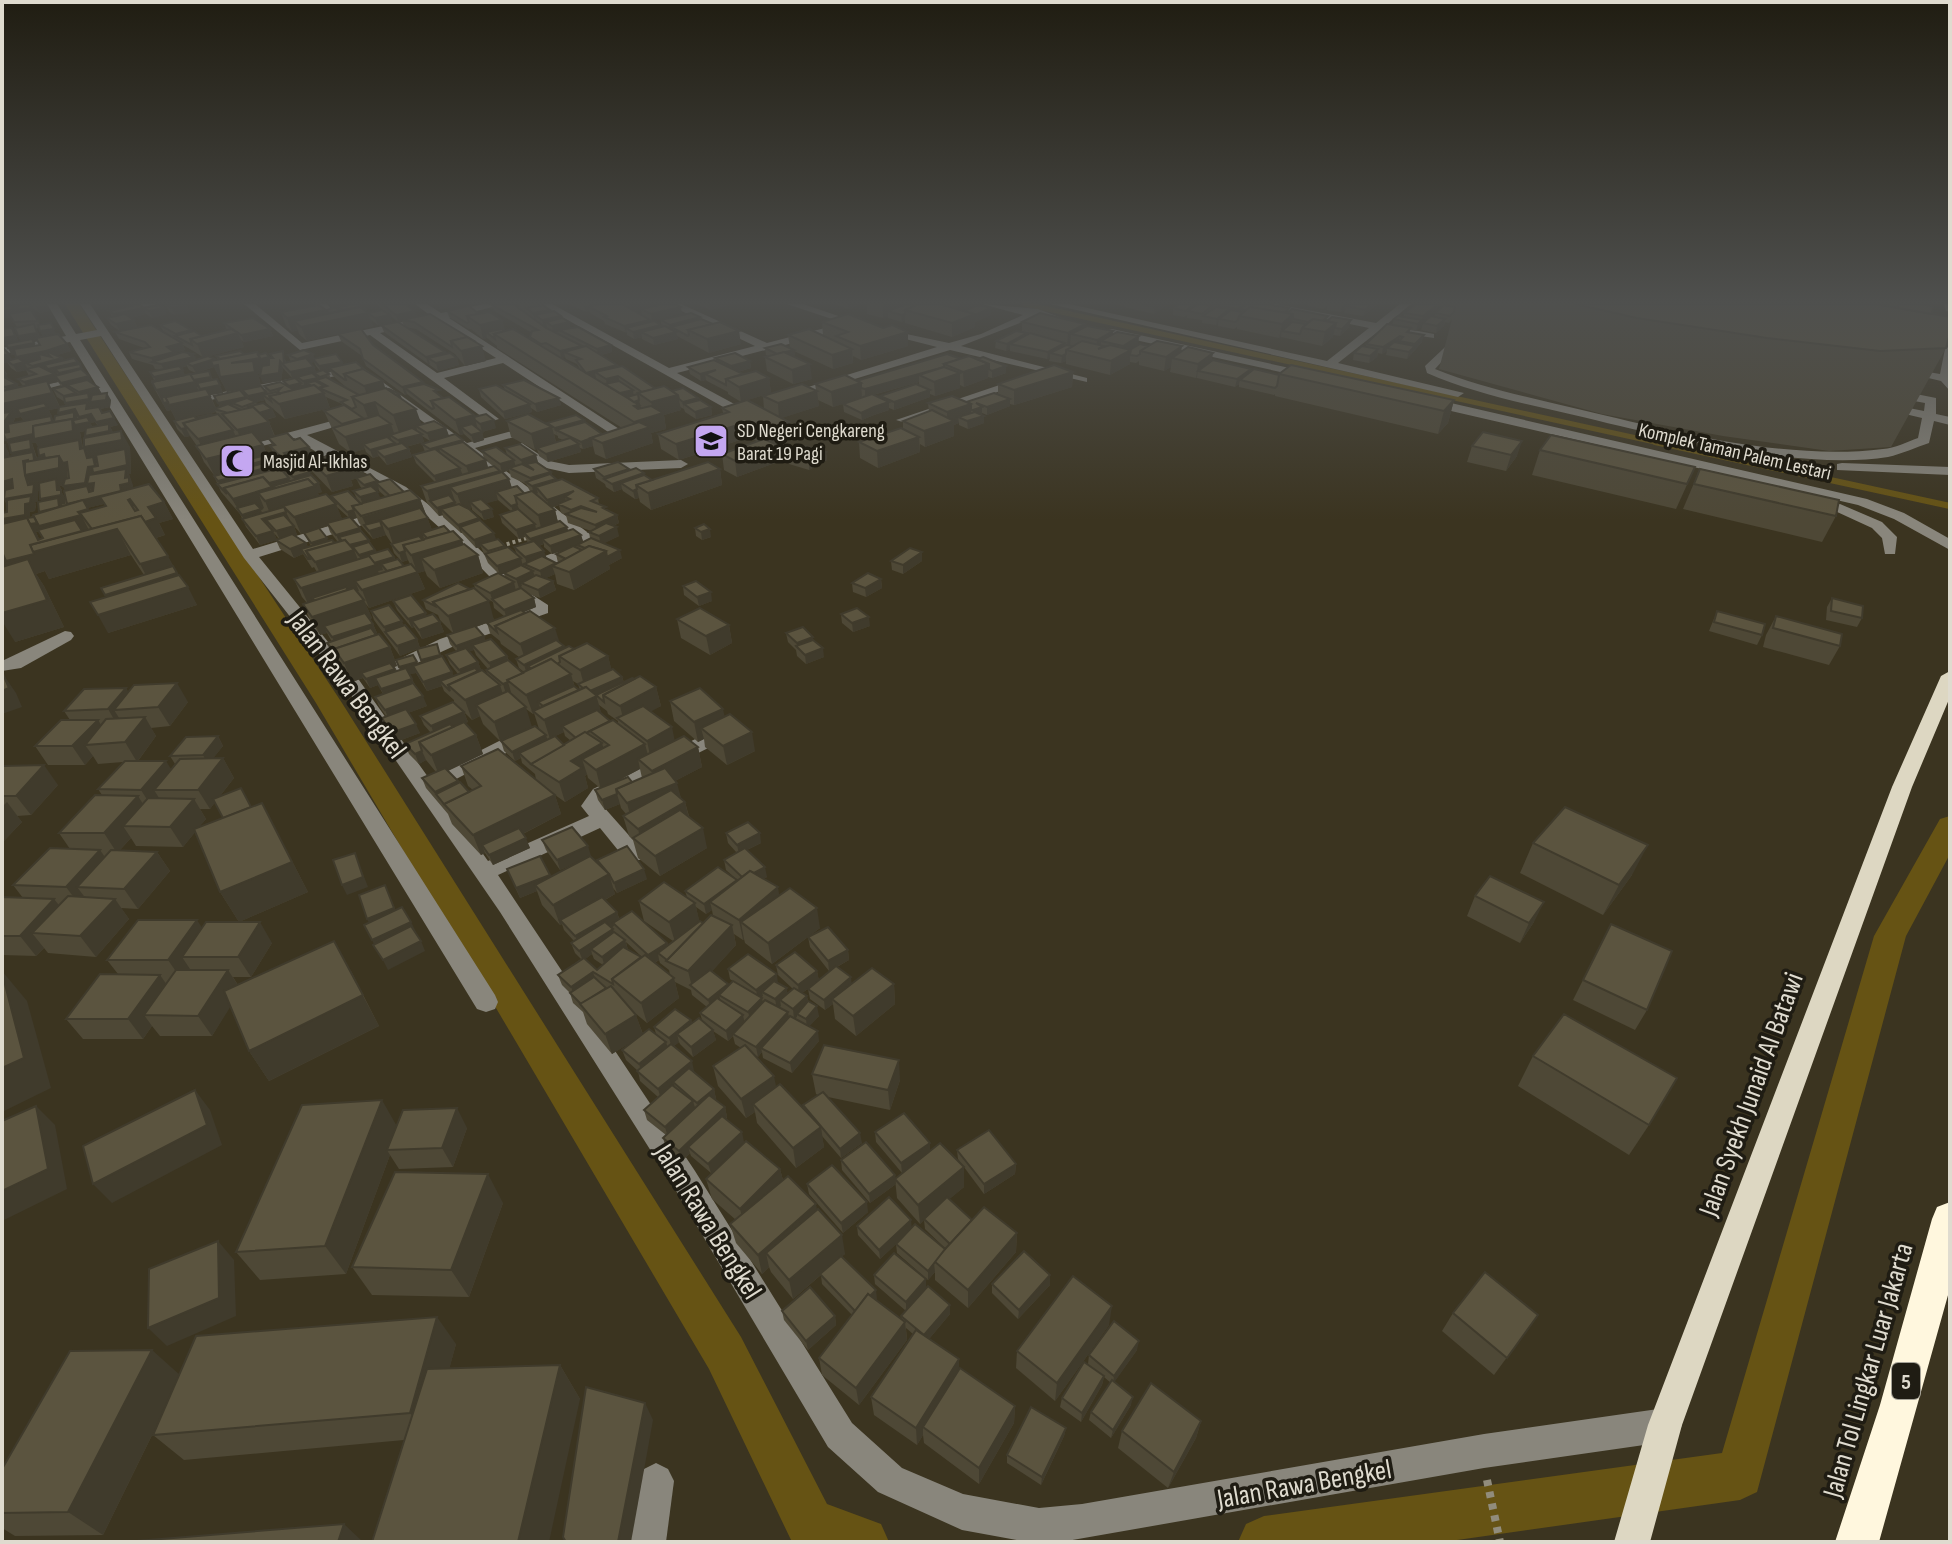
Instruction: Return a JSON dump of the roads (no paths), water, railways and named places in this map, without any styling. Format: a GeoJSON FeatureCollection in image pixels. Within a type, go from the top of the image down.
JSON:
{"type":"FeatureCollection","features":[{"type":"Feature","properties":{"kind":"highway","name":"Jalan Tol Lingkar Luar Jakarta"},"geometry":{"type":"LineString","coordinates":[[1857,1542],[1900,1405],[1950,1219]]}},
{"type":"Feature","properties":{"kind":"main road","name":"Jalan Syekh Junaid Al Batawi"},"geometry":{"type":"LineString","coordinates":[[1632,1542],[1663,1436],[1902,787],[1950,676]]}},
{"type":"Feature","properties":{"kind":"street"},"geometry":{"type":"LineString","coordinates":[[2,397],[83,376]]}},
{"type":"Feature","properties":{"kind":"street","name":"Jalan Rawa Bengkel"},"geometry":{"type":"LineString","coordinates":[[97,376],[161,492],[486,1002]]}},
{"type":"Feature","properties":{"kind":"street","name":"Jalan Rawa Bengkel"},"geometry":{"type":"LineString","coordinates":[[131,376],[153,407],[201,457],[208,493],[249,555],[353,684],[484,872],[685,1180],[840,1435],[890,1480],[922,1497],[1001,1522],[1039,1526],[1082,1522],[1484,1451],[1663,1436]]}},
{"type":"Feature","properties":{"kind":"street"},"geometry":{"type":"LineString","coordinates":[[153,407],[316,376]]}},
{"type":"Feature","properties":{"kind":"street"},"geometry":{"type":"LineString","coordinates":[[371,376],[466,447],[497,479],[591,541],[590,544],[500,578]]}},
{"type":"Feature","properties":{"kind":"street"},"geometry":{"type":"LineString","coordinates":[[532,376],[630,440]]}},
{"type":"Feature","properties":{"kind":"street"},"geometry":{"type":"LineString","coordinates":[[675,376],[734,409]]}},
{"type":"Feature","properties":{"kind":"street"},"geometry":{"type":"LineString","coordinates":[[811,388],[852,376]]}},
{"type":"Feature","properties":{"kind":"street"},"geometry":{"type":"LineString","coordinates":[[902,420],[1035,376]]}},
{"type":"Feature","properties":{"kind":"street"},"geometry":{"type":"LineString","coordinates":[[1065,376],[1083,380]]}},
{"type":"Feature","properties":{"kind":"street"},"geometry":{"type":"LineString","coordinates":[[1294,376],[1316,381]]}},
{"type":"Feature","properties":{"kind":"street","name":"Komplek Taman Palem Lestari"},"geometry":{"type":"LineString","coordinates":[[1387,376],[1739,462],[1899,516],[1950,545]]}},
{"type":"Feature","properties":{"kind":"street"},"geometry":{"type":"LineString","coordinates":[[1425,386],[1434,376]]}},
{"type":"Feature","properties":{"kind":"street"},"geometry":{"type":"LineString","coordinates":[[1443,376],[1551,407],[1710,440],[1790,451],[1862,454],[1910,450],[1924,440],[1932,401],[1874,393],[1950,401]]}},
{"type":"Feature","properties":{"kind":"street"},"geometry":{"type":"LineString","coordinates":[[1920,376],[1947,383]]}},
{"type":"Feature","properties":{"kind":"street"},"geometry":{"type":"LineString","coordinates":[[435,377],[493,419]]}},
{"type":"Feature","properties":{"kind":"street"},"geometry":{"type":"LineString","coordinates":[[522,383],[536,379]]}},
{"type":"Feature","properties":{"kind":"street"},"geometry":{"type":"LineString","coordinates":[[464,398],[479,394]]}},
{"type":"Feature","properties":{"kind":"street"},"geometry":{"type":"LineString","coordinates":[[394,406],[408,402]]}},
{"type":"Feature","properties":{"kind":"street","name":"Komplek Taman Palem Lestari"},"geometry":{"type":"LineString","coordinates":[[1890,551],[1890,537],[1877,525],[1848,510],[1409,402],[1739,462],[1950,471]]}},
{"type":"Feature","properties":{"kind":"street"},"geometry":{"type":"LineString","coordinates":[[1498,402],[1551,407]]}},
{"type":"Feature","properties":{"kind":"street"},"geometry":{"type":"LineString","coordinates":[[201,457],[366,414]]}},
{"type":"Feature","properties":{"kind":"street"},"geometry":{"type":"LineString","coordinates":[[1930,415],[1950,421]]}},
{"type":"Feature","properties":{"kind":"street"},"geometry":{"type":"LineString","coordinates":[[466,447],[531,428]]}},
{"type":"Feature","properties":{"kind":"street"},"geometry":{"type":"LineString","coordinates":[[296,434],[337,459],[356,462],[542,609],[446,643],[353,684]]}},
{"type":"Feature","properties":{"kind":"street"},"geometry":{"type":"LineString","coordinates":[[522,447],[545,464],[569,469],[681,464]]}},
{"type":"Feature","properties":{"kind":"street"},"geometry":{"type":"LineString","coordinates":[[268,478],[337,459]]}},
{"type":"Feature","properties":{"kind":"street"},"geometry":{"type":"LineString","coordinates":[[497,479],[545,464]]}},
{"type":"Feature","properties":{"kind":"street"},"geometry":{"type":"LineString","coordinates":[[208,493],[230,488]]}},
{"type":"Feature","properties":{"kind":"street"},"geometry":{"type":"LineString","coordinates":[[249,555],[413,505]]}},
{"type":"Feature","properties":{"kind":"street"},"geometry":{"type":"LineString","coordinates":[[2,666],[15,664],[65,636]]}},
{"type":"Feature","properties":{"kind":"street"},"geometry":{"type":"LineString","coordinates":[[634,855],[591,806],[600,794],[732,728]]}},
{"type":"Feature","properties":{"kind":"street"},"geometry":{"type":"LineString","coordinates":[[424,786],[488,758],[531,732]]}},
{"type":"Feature","properties":{"kind":"street"},"geometry":{"type":"LineString","coordinates":[[484,872],[603,818]]}},
{"type":"Feature","properties":{"kind":"street"},"geometry":{"type":"LineString","coordinates":[[648,1542],[656,1481]]}},
{"type":"Feature","properties":{"kind":"waterway"},"geometry":{"type":"LineString","coordinates":[[118,376],[329,703],[725,1353],[810,1524],[863,1542]]}},
{"type":"Feature","properties":{"kind":"waterway"},"geometry":{"type":"LineString","coordinates":[[1354,376],[1664,444]]}},
{"type":"Feature","properties":{"kind":"waterway"},"geometry":{"type":"LineString","coordinates":[[1655,442],[1950,506]]}},
{"type":"Feature","properties":{"kind":"waterway"},"geometry":{"type":"LineString","coordinates":[[1264,1542],[1740,1475],[1890,936],[1950,826]]}},
{"type":"Feature","properties":{"kind":"place","name":"SD Negeri Cengkareng Barat 19 Pagi"},"geometry":{"type":"Point","coordinates":[711,441]}},
{"type":"Feature","properties":{"kind":"place","name":"Masjid Al-Ikhlas"},"geometry":{"type":"Point","coordinates":[237,461]}}]}
